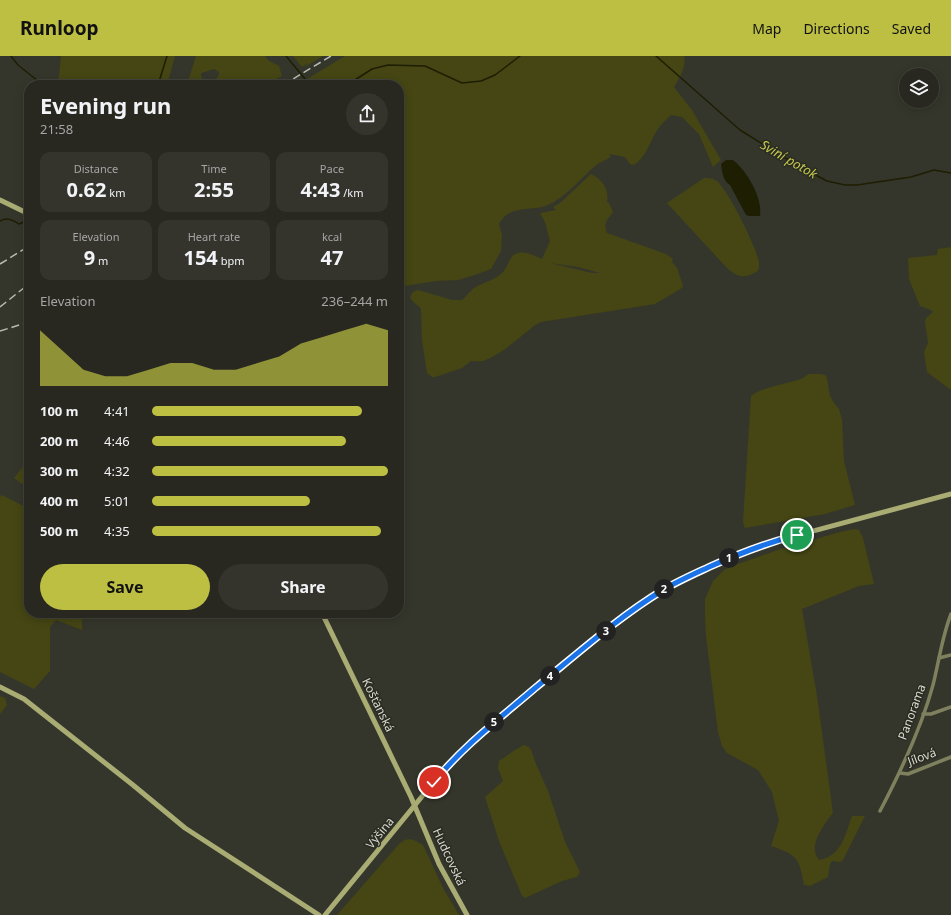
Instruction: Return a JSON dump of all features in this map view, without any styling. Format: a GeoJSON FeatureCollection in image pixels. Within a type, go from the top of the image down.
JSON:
{"type":"FeatureCollection","features":[{"type":"Feature","properties":{"kind":"main road"},"geometry":{"type":"LineString","coordinates":[[0,200],[24,212]]}},
{"type":"Feature","properties":{"kind":"main road","name":"Výšina"},"geometry":{"type":"LineString","coordinates":[[325,915],[449,764],[475,738],[595,639],[640,606],[670,586],[727,559],[761,545],[951,494]]}},
{"type":"Feature","properties":{"kind":"main road","name":"Košťanská"},"geometry":{"type":"LineString","coordinates":[[324,618],[415,806]]}},
{"type":"Feature","properties":{"kind":"main road"},"geometry":{"type":"LineString","coordinates":[[0,687],[24,699],[186,828],[319,915]]}},
{"type":"Feature","properties":{"kind":"main road","name":"Hudcovská"},"geometry":{"type":"LineString","coordinates":[[415,806],[439,864],[467,915]]}},
{"type":"Feature","properties":{"kind":"street","name":"Panorama"},"geometry":{"type":"LineString","coordinates":[[880,811],[900,773],[924,714],[951,614]]}},
{"type":"Feature","properties":{"kind":"street"},"geometry":{"type":"LineString","coordinates":[[939,658],[951,655]]}},
{"type":"Feature","properties":{"kind":"street"},"geometry":{"type":"LineString","coordinates":[[924,714],[931,714],[951,707]]}},
{"type":"Feature","properties":{"kind":"street","name":"Jílová"},"geometry":{"type":"LineString","coordinates":[[900,773],[908,774],[951,757]]}},
{"type":"Feature","properties":{"kind":"shaded area"},"geometry":{"type":"Polygon","coordinates":[[[61,56],[175,56],[168,80],[59,80],[61,56]]]}},
{"type":"Feature","properties":{"kind":"shaded area"},"geometry":{"type":"Polygon","coordinates":[[[196,56],[265,56],[268,60],[279,66],[282,76],[275,80],[213,80],[219,74],[219,72],[214,69],[201,73],[203,79],[206,80],[189,80],[196,56]]]}},
{"type":"Feature","properties":{"kind":"shaded area"},"geometry":{"type":"Polygon","coordinates":[[[293,56],[323,56],[305,67],[308,63],[302,67],[293,56]]]}},
{"type":"Feature","properties":{"kind":"shaded area"},"geometry":{"type":"Polygon","coordinates":[[[345,56],[684,56],[685,60],[683,68],[674,87],[692,110],[721,160],[713,167],[699,134],[682,117],[671,115],[659,127],[642,158],[634,165],[630,164],[625,157],[609,154],[611,157],[595,166],[567,193],[555,202],[541,207],[514,211],[503,218],[499,224],[502,235],[501,251],[491,269],[458,280],[436,281],[404,286],[404,80],[305,80],[345,56]]]}},
{"type":"Feature","properties":{"kind":"shaded area"},"geometry":{"type":"Polygon","coordinates":[[[726,160],[733,160],[744,171],[753,185],[759,201],[760,216],[746,215],[730,185],[723,176],[721,164],[726,160]]]}},
{"type":"Feature","properties":{"kind":"shaded area"},"geometry":{"type":"Polygon","coordinates":[[[591,174],[595,176],[602,182],[606,189],[607,202],[609,203],[613,212],[607,220],[607,233],[666,254],[673,259],[672,262],[677,268],[683,286],[682,288],[655,304],[541,322],[535,325],[504,350],[490,358],[482,361],[471,361],[462,368],[432,377],[427,373],[422,340],[421,309],[410,297],[413,292],[418,290],[452,300],[462,300],[474,288],[492,280],[503,272],[515,254],[527,253],[542,259],[550,241],[545,222],[540,213],[556,210],[553,207],[560,203],[591,174]],[[550,263],[592,273],[600,273],[578,267],[550,263]]]}},
{"type":"Feature","properties":{"kind":"shaded area"},"geometry":{"type":"Polygon","coordinates":[[[704,178],[711,178],[716,181],[729,197],[742,220],[757,254],[759,262],[758,271],[742,276],[731,271],[667,203],[704,178]]]}},
{"type":"Feature","properties":{"kind":"shaded area"},"geometry":{"type":"Polygon","coordinates":[[[951,247],[951,390],[927,372],[924,352],[928,343],[925,322],[926,318],[933,312],[920,306],[909,279],[908,258],[937,255],[938,249],[951,247]]]}},
{"type":"Feature","properties":{"kind":"shaded area"},"geometry":{"type":"Polygon","coordinates":[[[809,374],[825,375],[827,378],[830,396],[839,409],[842,420],[844,461],[855,505],[825,514],[745,528],[743,522],[751,396],[767,388],[801,379],[809,374]]]}},
{"type":"Feature","properties":{"kind":"shaded area"},"geometry":{"type":"Polygon","coordinates":[[[24,465],[24,485],[14,478],[24,465]]]}},
{"type":"Feature","properties":{"kind":"shaded area"},"geometry":{"type":"Polygon","coordinates":[[[2,495],[24,506],[24,618],[83,618],[82,630],[56,620],[50,627],[50,671],[34,689],[0,672],[0,497],[2,495]]]}},
{"type":"Feature","properties":{"kind":"shaded area"},"geometry":{"type":"Polygon","coordinates":[[[854,529],[859,530],[863,538],[874,584],[859,586],[802,609],[817,696],[833,813],[818,836],[816,842],[815,852],[819,860],[827,858],[833,854],[842,844],[852,816],[865,816],[843,860],[840,862],[832,861],[830,864],[828,877],[810,886],[804,885],[801,869],[796,859],[787,852],[771,846],[779,821],[772,792],[758,770],[727,753],[722,746],[718,732],[706,636],[705,599],[713,581],[724,570],[732,566],[784,548],[854,529]]]}},
{"type":"Feature","properties":{"kind":"shaded area"},"geometry":{"type":"Polygon","coordinates":[[[0,696],[5,698],[7,705],[0,714],[0,696]]]}},
{"type":"Feature","properties":{"kind":"shaded area"},"geometry":{"type":"Polygon","coordinates":[[[524,745],[529,747],[531,750],[548,791],[565,842],[580,872],[577,877],[562,881],[525,898],[522,896],[499,841],[485,797],[503,781],[498,768],[499,761],[524,745]]]}},
{"type":"Feature","properties":{"kind":"shaded area"},"geometry":{"type":"Polygon","coordinates":[[[409,839],[423,845],[443,888],[459,915],[337,915],[400,843],[409,839]]]}},
{"type":"Feature","properties":{"kind":"waterway"},"geometry":{"type":"LineString","coordinates":[[11,56],[18,65],[37,80]]}},
{"type":"Feature","properties":{"kind":"waterway"},"geometry":{"type":"LineString","coordinates":[[160,80],[167,56]]}},
{"type":"Feature","properties":{"kind":"waterway","name":"Sviní potok"},"geometry":{"type":"LineString","coordinates":[[286,56],[306,80]]}},
{"type":"Feature","properties":{"kind":"waterway","name":"Sviní potok"},"geometry":{"type":"LineString","coordinates":[[355,80],[372,69],[388,65],[425,66],[462,83],[481,81],[495,75],[520,56]]}},
{"type":"Feature","properties":{"kind":"waterway","name":"Sviní potok"},"geometry":{"type":"LineString","coordinates":[[656,56],[740,130],[800,167],[827,181],[845,185],[857,185],[911,177],[934,170],[951,173]]}},
{"type":"Feature","properties":{"kind":"waterway"},"geometry":{"type":"LineString","coordinates":[[0,221],[5,219],[19,224],[24,222]]}},
{"type":"Feature","properties":{"kind":"railway"},"geometry":{"type":"LineString","coordinates":[[291,80],[331,56]]}},
{"type":"Feature","properties":{"kind":"railway"},"geometry":{"type":"LineString","coordinates":[[0,264],[24,249]]}},
{"type":"Feature","properties":{"kind":"railway"},"geometry":{"type":"LineString","coordinates":[[0,307],[24,288]]}},
{"type":"Feature","properties":{"kind":"railway"},"geometry":{"type":"LineString","coordinates":[[0,331],[24,324]]}},
{"type":"Feature","properties":{"kind":"route"},"geometry":{"type":"LineString","coordinates":[[434,782],[458,755],[482,732],[595,639],[657,594],[670,586],[737,555],[761,545],[797,535]]}}]}
